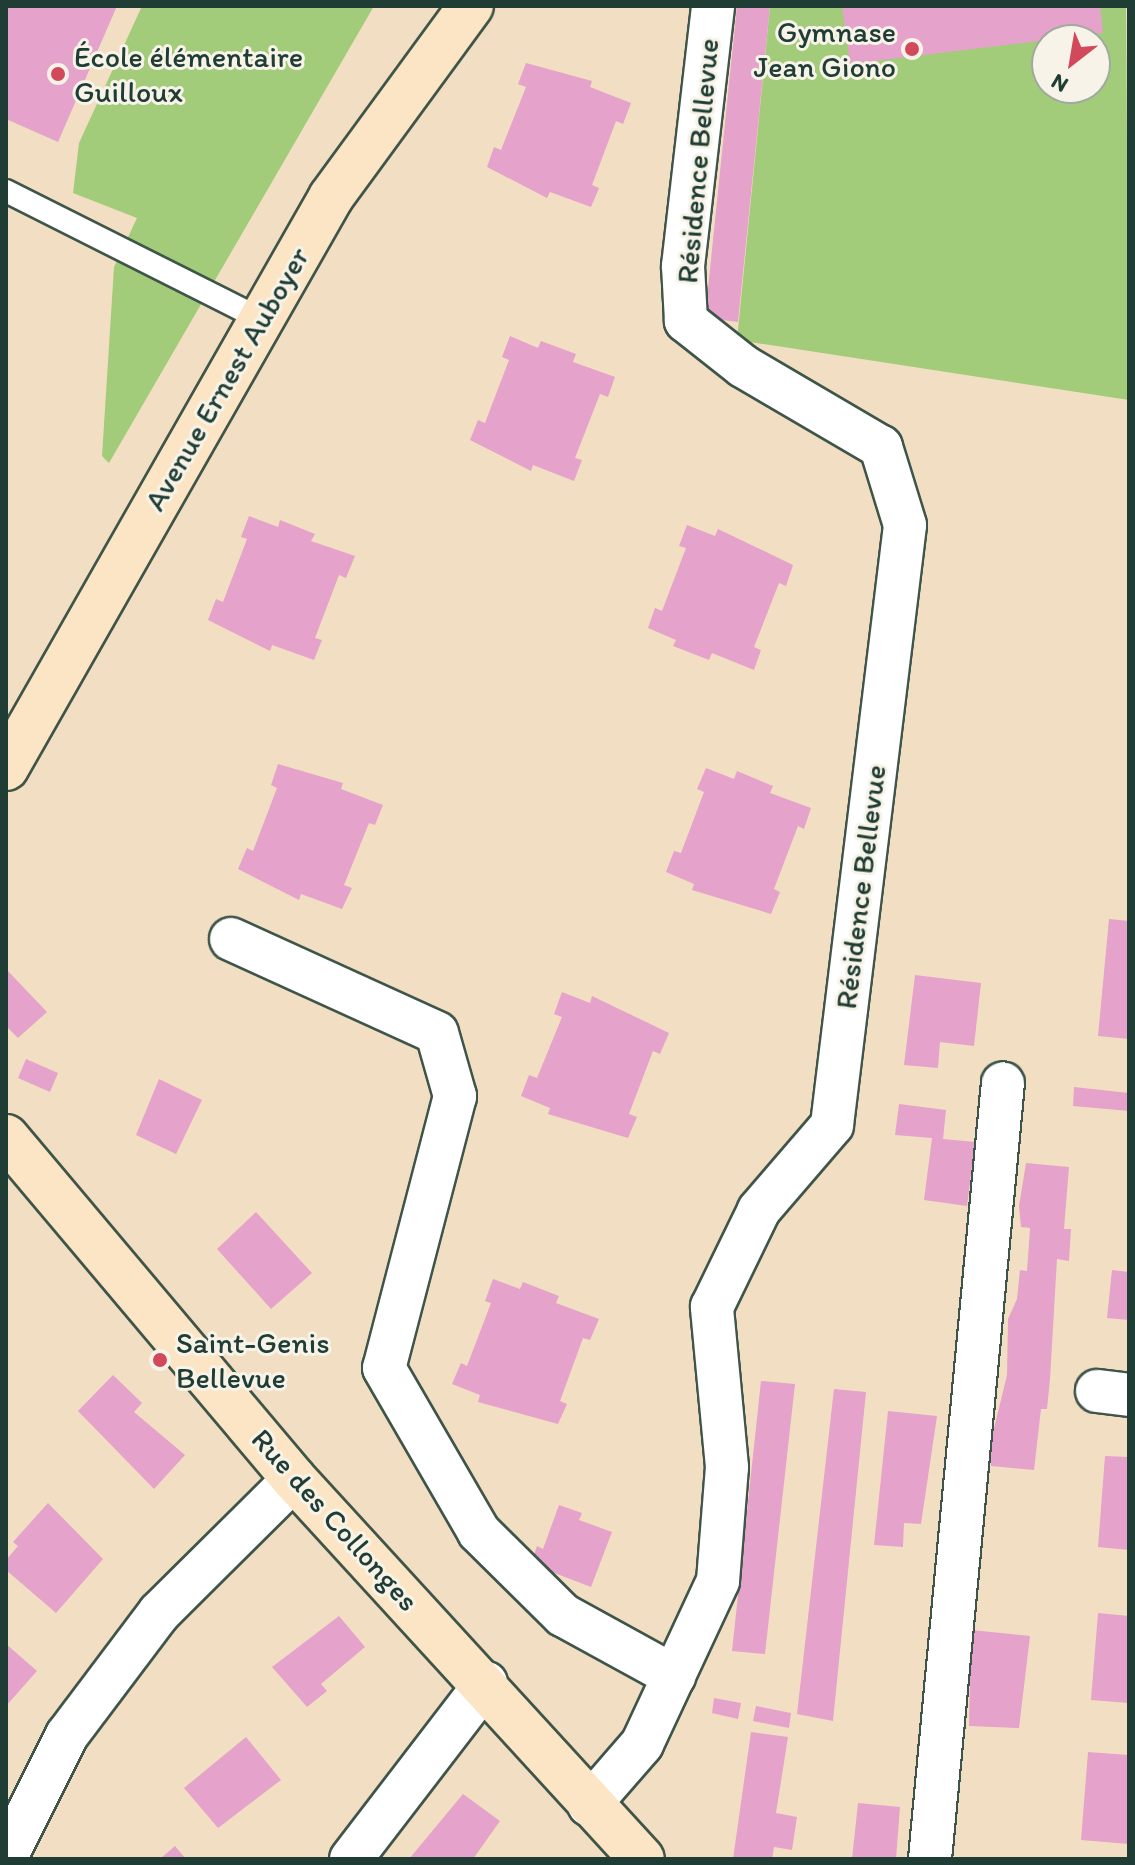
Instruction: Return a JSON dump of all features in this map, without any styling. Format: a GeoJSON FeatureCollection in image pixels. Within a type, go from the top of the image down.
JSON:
{"type":"FeatureCollection","features":[{"type":"Feature","properties":{"kind":"street","name":"Avenue Ernest Auboyer"},"geometry":{"type":"LineString","coordinates":[[6,768],[331,197],[471,6]]}},
{"type":"Feature","properties":{"kind":"street","name":"Résidence Bellevue"},"geometry":{"type":"LineString","coordinates":[[589,1805],[642,1744],[718,1581],[727,1467],[712,1307],[759,1210],[832,1125],[905,525],[881,447],[743,366],[686,321],[683,266],[713,6]]}},
{"type":"Feature","properties":{"kind":"street"},"geometry":{"type":"LineString","coordinates":[[231,939],[437,1033],[455,1096],[384,1368],[479,1532],[563,1615],[674,1676]]}},
{"type":"Feature","properties":{"kind":"street"},"geometry":{"type":"LineString","coordinates":[[930,1859],[1003,1083]]}},
{"type":"Feature","properties":{"kind":"street","name":"Rue des Collonges"},"geometry":{"type":"LineString","coordinates":[[6,1137],[294,1479],[486,1683],[589,1805],[642,1859]]}},
{"type":"Feature","properties":{"kind":"street"},"geometry":{"type":"LineString","coordinates":[[6,1857],[67,1735],[159,1613],[294,1479]]}},
{"type":"Feature","properties":{"kind":"street"},"geometry":{"type":"LineString","coordinates":[[351,1859],[486,1683]]}},
{"type":"Feature","properties":{"kind":"lane"},"geometry":{"type":"LineString","coordinates":[[6,191],[261,319]]}},
{"type":"Feature","properties":{"kind":"green space"},"geometry":{"type":"Polygon","coordinates":[[[142,6],[374,6],[109,463],[102,456],[114,267],[137,218],[73,193],[79,143],[142,6]]]}},
{"type":"Feature","properties":{"kind":"green space"},"geometry":{"type":"Polygon","coordinates":[[[770,6],[1126,6],[1129,400],[737,340],[770,6]]]}},
{"type":"Feature","properties":{"kind":"building"},"geometry":{"type":"Polygon","coordinates":[[[6,6],[117,6],[58,142],[6,119],[6,6]]]}},
{"type":"Feature","properties":{"kind":"building"},"geometry":{"type":"Polygon","coordinates":[[[737,6],[770,6],[738,322],[705,318],[737,6]]]}},
{"type":"Feature","properties":{"kind":"building","name":"Gymnase Jean Giono"},"geometry":{"type":"Polygon","coordinates":[[[842,6],[1100,6],[1102,24],[1031,24],[1031,42],[850,64],[842,6]]]}},
{"type":"Feature","properties":{"kind":"building"},"geometry":{"type":"Polygon","coordinates":[[[526,63],[592,81],[590,87],[631,103],[623,124],[616,121],[592,185],[599,188],[591,207],[550,192],[547,198],[487,167],[494,147],[501,150],[526,87],[518,84],[526,63]]]}},
{"type":"Feature","properties":{"kind":"building"},"geometry":{"type":"Polygon","coordinates":[[[510,336],[538,348],[541,341],[576,354],[573,362],[615,377],[608,397],[600,394],[575,458],[582,460],[574,481],[533,465],[531,471],[470,440],[478,420],[485,423],[509,360],[502,357],[510,336]]]}},
{"type":"Feature","properties":{"kind":"building"},"geometry":{"type":"Polygon","coordinates":[[[249,516],[278,527],[280,520],[315,534],[311,541],[355,556],[346,578],[339,575],[315,638],[322,640],[314,660],[272,645],[270,651],[208,620],[216,599],[223,602],[247,539],[241,537],[249,516]]]}},
{"type":"Feature","properties":{"kind":"building"},"geometry":{"type":"Polygon","coordinates":[[[687,525],[715,536],[718,529],[793,565],[786,586],[779,583],[754,647],[761,650],[754,670],[712,653],[709,660],[673,646],[676,640],[648,628],[655,608],[662,611],[686,548],[679,546],[687,525]]]}},
{"type":"Feature","properties":{"kind":"building"},"geometry":{"type":"Polygon","coordinates":[[[278,764],[343,783],[341,789],[383,805],[375,825],[369,823],[344,885],[352,888],[342,909],[301,894],[299,900],[238,869],[247,848],[253,851],[277,788],[271,785],[278,764]]]}},
{"type":"Feature","properties":{"kind":"building"},"geometry":{"type":"Polygon","coordinates":[[[706,768],[734,779],[737,771],[773,786],[770,793],[811,808],[804,829],[798,826],[774,889],[780,892],[771,914],[692,890],[694,884],[666,872],[674,851],[681,853],[704,792],[697,789],[706,768]]]}},
{"type":"Feature","properties":{"kind":"building"},"geometry":{"type":"Polygon","coordinates":[[[1109,919],[1129,921],[1129,1039],[1098,1036],[1109,919]]]}},
{"type":"Feature","properties":{"kind":"building"},"geometry":{"type":"Polygon","coordinates":[[[6,969],[47,1012],[18,1038],[6,1026],[6,969]]]}},
{"type":"Feature","properties":{"kind":"building"},"geometry":{"type":"Polygon","coordinates":[[[915,975],[981,983],[974,1046],[940,1042],[938,1068],[904,1065],[915,975]]]}},
{"type":"Feature","properties":{"kind":"building"},"geometry":{"type":"Polygon","coordinates":[[[562,992],[590,1003],[592,996],[669,1033],[660,1054],[653,1051],[629,1114],[637,1117],[628,1138],[548,1114],[550,1108],[521,1096],[529,1075],[537,1078],[562,1017],[554,1014],[562,992]]]}},
{"type":"Feature","properties":{"kind":"building"},"geometry":{"type":"Polygon","coordinates":[[[26,1059],[58,1073],[50,1092],[18,1078],[26,1059]]]}},
{"type":"Feature","properties":{"kind":"building"},"geometry":{"type":"Polygon","coordinates":[[[159,1079],[202,1100],[176,1154],[136,1135],[159,1079]]]}},
{"type":"Feature","properties":{"kind":"building"},"geometry":{"type":"Polygon","coordinates":[[[1074,1087],[1129,1093],[1129,1111],[1073,1106],[1074,1087]]]}},
{"type":"Feature","properties":{"kind":"building"},"geometry":{"type":"Polygon","coordinates":[[[899,1104],[946,1110],[943,1139],[975,1142],[967,1206],[924,1200],[932,1138],[895,1135],[899,1104]]]}},
{"type":"Feature","properties":{"kind":"building"},"geometry":{"type":"Polygon","coordinates":[[[1026,1163],[1069,1167],[1064,1229],[1071,1229],[1069,1261],[1057,1259],[1047,1409],[1041,1409],[1034,1470],[991,1466],[990,1445],[1007,1375],[1008,1319],[1017,1299],[1020,1270],[1027,1271],[1030,1228],[1021,1227],[1019,1206],[1026,1163]]]}},
{"type":"Feature","properties":{"kind":"building"},"geometry":{"type":"Polygon","coordinates":[[[256,1212],[312,1273],[271,1309],[217,1249],[256,1212]]]}},
{"type":"Feature","properties":{"kind":"building"},"geometry":{"type":"Polygon","coordinates":[[[1112,1270],[1129,1272],[1129,1320],[1107,1318],[1112,1270]]]}},
{"type":"Feature","properties":{"kind":"building"},"geometry":{"type":"Polygon","coordinates":[[[493,1279],[520,1289],[523,1282],[559,1296],[556,1303],[599,1319],[590,1340],[583,1338],[560,1401],[567,1404],[558,1424],[478,1402],[480,1395],[452,1384],[461,1363],[467,1366],[491,1303],[485,1301],[493,1279]]]}},
{"type":"Feature","properties":{"kind":"building"},"geometry":{"type":"Polygon","coordinates":[[[113,1375],[142,1403],[134,1412],[185,1455],[154,1489],[78,1411],[113,1375]]]}},
{"type":"Feature","properties":{"kind":"building"},"geometry":{"type":"Polygon","coordinates":[[[761,1381],[795,1384],[765,1654],[732,1651],[761,1381]]]}},
{"type":"Feature","properties":{"kind":"building"},"geometry":{"type":"Polygon","coordinates":[[[834,1389],[866,1392],[833,1721],[797,1714],[834,1389]]]}},
{"type":"Feature","properties":{"kind":"building"},"geometry":{"type":"Polygon","coordinates":[[[888,1411],[937,1416],[921,1524],[904,1523],[903,1547],[874,1545],[888,1411]]]}},
{"type":"Feature","properties":{"kind":"building"},"geometry":{"type":"Polygon","coordinates":[[[1105,1456],[1129,1457],[1129,1550],[1098,1547],[1105,1456]]]}},
{"type":"Feature","properties":{"kind":"building"},"geometry":{"type":"Polygon","coordinates":[[[48,1503],[103,1559],[56,1613],[6,1570],[6,1560],[18,1546],[13,1542],[48,1503]]]}},
{"type":"Feature","properties":{"kind":"building"},"geometry":{"type":"Polygon","coordinates":[[[559,1505],[582,1513],[579,1520],[612,1532],[591,1587],[531,1564],[537,1546],[543,1549],[559,1505]]]}},
{"type":"Feature","properties":{"kind":"building"},"geometry":{"type":"Polygon","coordinates":[[[1098,1613],[1129,1616],[1129,1703],[1091,1700],[1098,1613]]]}},
{"type":"Feature","properties":{"kind":"building"},"geometry":{"type":"Polygon","coordinates":[[[339,1616],[365,1647],[321,1684],[327,1691],[307,1707],[272,1667],[339,1616]]]}},
{"type":"Feature","properties":{"kind":"building"},"geometry":{"type":"Polygon","coordinates":[[[971,1630],[1030,1636],[1019,1728],[969,1726],[971,1630]]]}},
{"type":"Feature","properties":{"kind":"building"},"geometry":{"type":"Polygon","coordinates":[[[6,1644],[37,1671],[6,1706],[6,1644]]]}},
{"type":"Feature","properties":{"kind":"building"},"geometry":{"type":"Polygon","coordinates":[[[714,1698],[741,1703],[738,1719],[712,1713],[714,1698]]]}},
{"type":"Feature","properties":{"kind":"building"},"geometry":{"type":"Polygon","coordinates":[[[756,1706],[791,1713],[789,1728],[753,1721],[756,1706]]]}},
{"type":"Feature","properties":{"kind":"building"},"geometry":{"type":"Polygon","coordinates":[[[751,1732],[788,1737],[776,1813],[797,1817],[792,1850],[774,1847],[772,1859],[733,1859],[751,1732]]]}},
{"type":"Feature","properties":{"kind":"building"},"geometry":{"type":"Polygon","coordinates":[[[246,1737],[281,1780],[218,1828],[184,1788],[246,1737]]]}},
{"type":"Feature","properties":{"kind":"building"},"geometry":{"type":"Polygon","coordinates":[[[1088,1752],[1129,1755],[1129,1844],[1081,1840],[1088,1752]]]}},
{"type":"Feature","properties":{"kind":"building"},"geometry":{"type":"Polygon","coordinates":[[[463,1794],[500,1821],[473,1859],[409,1859],[463,1794]]]}},
{"type":"Feature","properties":{"kind":"building"},"geometry":{"type":"Polygon","coordinates":[[[858,1803],[900,1807],[896,1859],[852,1859],[858,1803]]]}},
{"type":"Feature","properties":{"kind":"building"},"geometry":{"type":"Polygon","coordinates":[[[175,1846],[186,1859],[160,1859],[175,1846]]]}},
{"type":"Feature","properties":{"kind":"place","name":"Gymnase Jean Giono"},"geometry":{"type":"Point","coordinates":[912,49]}},
{"type":"Feature","properties":{"kind":"place","name":"École élémentaire Guilloux"},"geometry":{"type":"Point","coordinates":[58,74]}},
{"type":"Feature","properties":{"kind":"place","name":"Saint-Genis Bellevue"},"geometry":{"type":"Point","coordinates":[160,1360]}}]}
